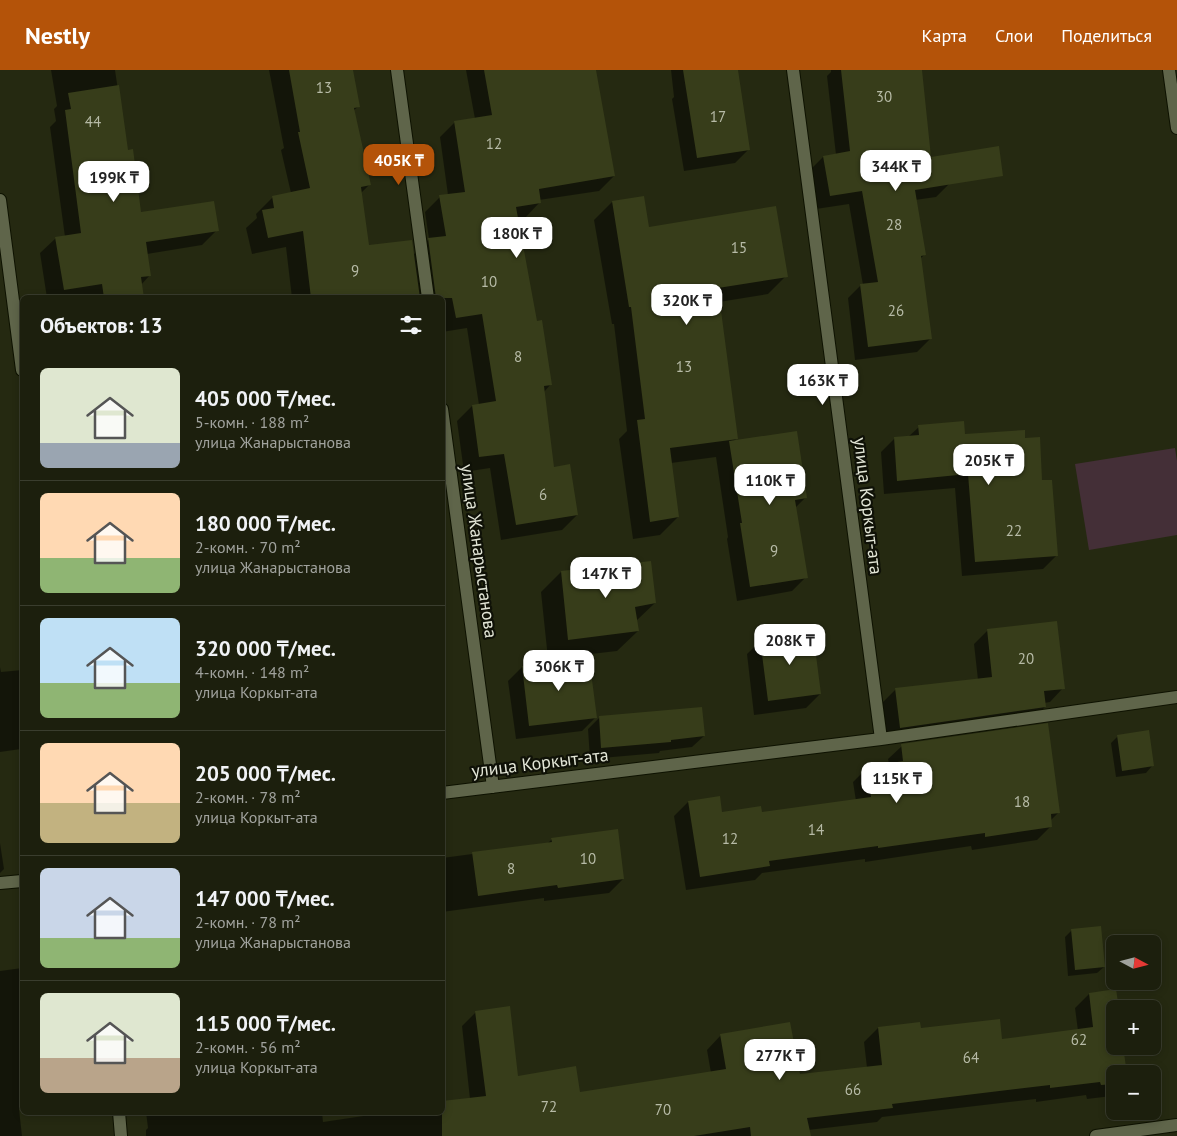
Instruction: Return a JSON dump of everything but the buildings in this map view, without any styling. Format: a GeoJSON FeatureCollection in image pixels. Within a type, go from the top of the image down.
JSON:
{"type":"FeatureCollection","features":[{"type":"Feature","properties":{"kind":"street"},"geometry":{"type":"LineString","coordinates":[[397,70],[428,295]]}},
{"type":"Feature","properties":{"kind":"street","name":"улица Коркыт-ата"},"geometry":{"type":"LineString","coordinates":[[793,70],[881,739]]}},
{"type":"Feature","properties":{"kind":"street"},"geometry":{"type":"LineString","coordinates":[[1170,70],[1177,128]]}},
{"type":"Feature","properties":{"kind":"street"},"geometry":{"type":"LineString","coordinates":[[0,200],[20,355]]}},
{"type":"Feature","properties":{"kind":"street","name":"улица Жанарыстанова"},"geometry":{"type":"LineString","coordinates":[[445,431],[493,787]]}},
{"type":"Feature","properties":{"kind":"street","name":"улица Коркыт-ата"},"geometry":{"type":"LineString","coordinates":[[445,793],[881,739],[1177,697]]}},
{"type":"Feature","properties":{"kind":"street"},"geometry":{"type":"LineString","coordinates":[[0,883],[20,881]]}},
{"type":"Feature","properties":{"kind":"street"},"geometry":{"type":"LineString","coordinates":[[119,1115],[121,1136]]}},
{"type":"Feature","properties":{"kind":"street"},"geometry":{"type":"LineString","coordinates":[[1096,1136],[1177,1124]]}},
{"type":"Feature","properties":{"kind":"shaded area"},"geometry":{"type":"Polygon","coordinates":[[[1175,448],[1177,461],[1177,535],[1089,550],[1075,464],[1175,448]]]}}]}
